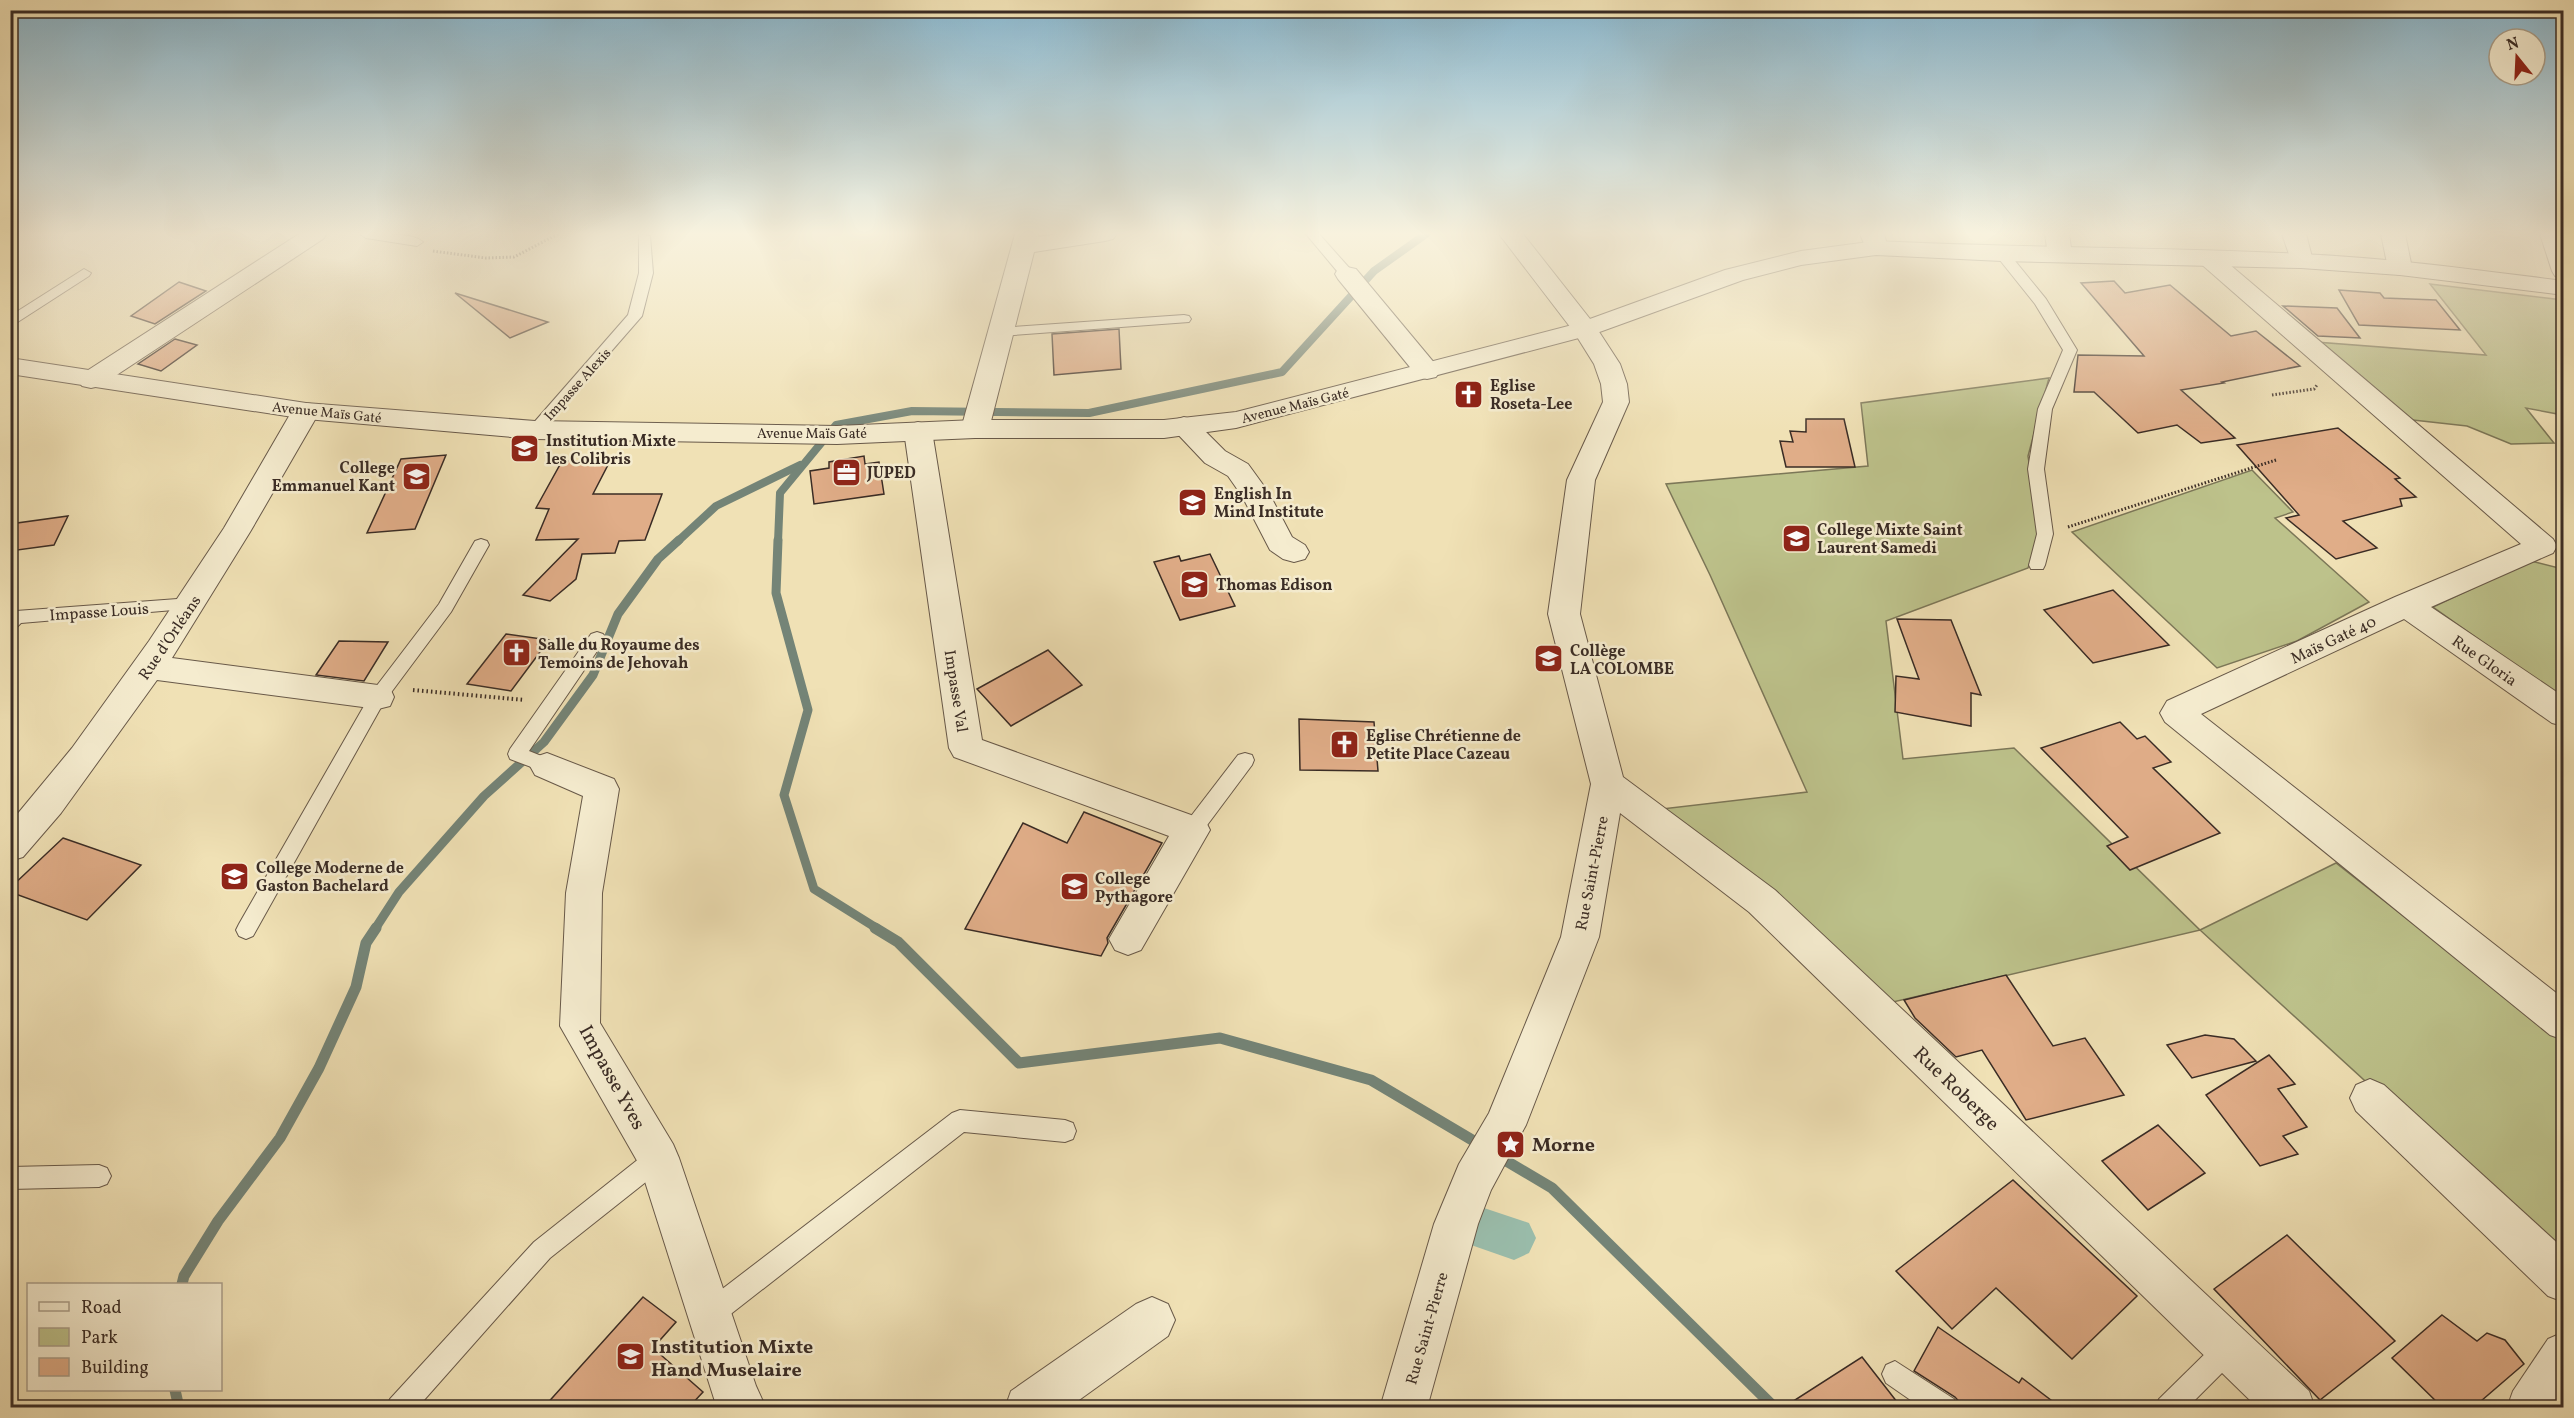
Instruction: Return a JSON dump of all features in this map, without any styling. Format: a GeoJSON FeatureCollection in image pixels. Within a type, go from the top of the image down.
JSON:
{"type":"FeatureCollection","features":[{"type":"Feature","properties":{"kind":"street"},"geometry":{"type":"LineString","coordinates":[[91,380],[213,300]]}},
{"type":"Feature","properties":{"kind":"street"},"geometry":{"type":"LineString","coordinates":[[976,425],[1009,300]]}},
{"type":"Feature","properties":{"kind":"street"},"geometry":{"type":"LineString","coordinates":[[1366,300],[1426,371]]}},
{"type":"Feature","properties":{"kind":"street","name":"Rue Saint-Pierre"},"geometry":{"type":"LineString","coordinates":[[1402,1407],[1456,1224],[1474,1179],[1505,1125],[1580,937],[1608,784],[1564,614],[1581,480],[1617,402],[1607,364],[1585,328],[1563,300]]}},
{"type":"Feature","properties":{"kind":"street","name":"Avenue Maïs Gaté"},"geometry":{"type":"LineString","coordinates":[[10,366],[306,411],[535,430],[827,435],[918,431],[976,425],[1164,429],[1236,420],[1426,371],[1585,328],[1663,300]]}},
{"type":"Feature","properties":{"kind":"street","name":"Maïs Gaté 40"},"geometry":{"type":"LineString","coordinates":[[2257,300],[2542,546],[2406,605],[2179,710],[2177,713],[2564,1023]]}},
{"type":"Feature","properties":{"kind":"street","name":"Rue d'Orléans"},"geometry":{"type":"LineString","coordinates":[[10,847],[45,810],[150,667],[245,520],[306,411]]}},
{"type":"Feature","properties":{"kind":"street"},"geometry":{"type":"LineString","coordinates":[[1184,426],[1215,457],[1238,470],[1255,494],[1280,543],[1294,552]]}},
{"type":"Feature","properties":{"kind":"street","name":"Impasse Val"},"geometry":{"type":"LineString","coordinates":[[918,431],[966,748],[1192,830]]}},
{"type":"Feature","properties":{"kind":"street","name":"Rue Gloria"},"geometry":{"type":"LineString","coordinates":[[2406,605],[2564,714]]}},
{"type":"Feature","properties":{"kind":"street"},"geometry":{"type":"LineString","coordinates":[[150,667],[382,692]]}},
{"type":"Feature","properties":{"kind":"street","name":"Impasse Yves"},"geometry":{"type":"LineString","coordinates":[[532,760],[602,789],[584,893],[580,1026],[658,1158],[737,1405]]}},
{"type":"Feature","properties":{"kind":"street","name":"Rue Roberge"},"geometry":{"type":"LineString","coordinates":[[1608,784],[1762,901],[2292,1407]]}},
{"type":"Feature","properties":{"kind":"street"},"geometry":{"type":"LineString","coordinates":[[1128,939],[1192,830]]}},
{"type":"Feature","properties":{"kind":"street"},"geometry":{"type":"LineString","coordinates":[[2370,1098],[2564,1280]]}},
{"type":"Feature","properties":{"kind":"street"},"geometry":{"type":"LineString","coordinates":[[1028,1407],[1152,1320]]}},
{"type":"Feature","properties":{"kind":"street"},"geometry":{"type":"LineString","coordinates":[[2530,1407],[2564,1355]]}},
{"type":"Feature","properties":{"kind":"lane"},"geometry":{"type":"LineString","coordinates":[[10,323],[44,300]]}},
{"type":"Feature","properties":{"kind":"lane","name":"Impasse Alexis"},"geometry":{"type":"LineString","coordinates":[[535,430],[635,316],[639,300]]}},
{"type":"Feature","properties":{"kind":"lane"},"geometry":{"type":"LineString","coordinates":[[2037,565],[2045,534],[2036,469],[2045,409],[2070,350],[2040,300]]}},
{"type":"Feature","properties":{"kind":"lane"},"geometry":{"type":"LineString","coordinates":[[1000,332],[1184,319]]}},
{"type":"Feature","properties":{"kind":"lane"},"geometry":{"type":"LineString","coordinates":[[246,930],[382,692],[445,608],[481,545]]}},
{"type":"Feature","properties":{"kind":"lane","name":"Impasse Louis"},"geometry":{"type":"LineString","coordinates":[[10,624],[16,617],[191,604]]}},
{"type":"Feature","properties":{"kind":"lane"},"geometry":{"type":"LineString","coordinates":[[532,760],[553,702],[597,638]]}},
{"type":"Feature","properties":{"kind":"lane"},"geometry":{"type":"LineString","coordinates":[[1192,830],[1245,760]]}},
{"type":"Feature","properties":{"kind":"lane"},"geometry":{"type":"LineString","coordinates":[[709,1315],[960,1121],[1065,1131]]}},
{"type":"Feature","properties":{"kind":"lane"},"geometry":{"type":"LineString","coordinates":[[399,1407],[542,1250],[658,1158]]}},
{"type":"Feature","properties":{"kind":"lane"},"geometry":{"type":"LineString","coordinates":[[10,1178],[99,1176]]}},
{"type":"Feature","properties":{"kind":"lane"},"geometry":{"type":"LineString","coordinates":[[2168,1407],[2229,1348]]}},
{"type":"Feature","properties":{"kind":"lane"},"geometry":{"type":"LineString","coordinates":[[1895,1374],[1945,1407]]}},
{"type":"Feature","properties":{"kind":"path"},"geometry":{"type":"LineString","coordinates":[[2272,394],[2314,389],[2333,365]]}},
{"type":"Feature","properties":{"kind":"path"},"geometry":{"type":"LineString","coordinates":[[2045,534],[2276,460]]}},
{"type":"Feature","properties":{"kind":"path"},"geometry":{"type":"LineString","coordinates":[[382,692],[553,702]]}},
{"type":"Feature","properties":{"kind":"green space"},"geometry":{"type":"Polygon","coordinates":[[[2443,300],[2563,300],[2563,415],[2526,408],[2554,443],[2511,444],[2467,426],[2404,419],[2315,342],[2486,355],[2443,300]]]}},
{"type":"Feature","properties":{"kind":"green space"},"geometry":{"type":"Polygon","coordinates":[[[2049,378],[2028,456],[2040,534],[2028,568],[1886,621],[1903,759],[2014,748],[2200,930],[1876,1006],[1653,810],[1807,792],[1710,575],[1666,484],[1868,466],[1861,403],[2049,378]]]}},
{"type":"Feature","properties":{"kind":"green space"},"geometry":{"type":"Polygon","coordinates":[[[2252,470],[2293,512],[2275,518],[2369,602],[2297,641],[2217,668],[2072,532],[2252,470]]]}},
{"type":"Feature","properties":{"kind":"green space"},"geometry":{"type":"Polygon","coordinates":[[[2531,561],[2563,569],[2563,699],[2433,607],[2531,561]]]}},
{"type":"Feature","properties":{"kind":"green space"},"geometry":{"type":"Polygon","coordinates":[[[2336,863],[2563,1041],[2563,1262],[2200,930],[2336,863]]]}},
{"type":"Feature","properties":{"kind":"building"},"geometry":{"type":"Polygon","coordinates":[[[153,300],[192,300],[155,324],[131,316],[153,300]]]}},
{"type":"Feature","properties":{"kind":"building"},"geometry":{"type":"Polygon","coordinates":[[[464,300],[478,300],[548,322],[510,338],[464,300]]]}},
{"type":"Feature","properties":{"kind":"building"},"geometry":{"type":"Polygon","coordinates":[[[2096,300],[2188,300],[2231,336],[2256,331],[2300,366],[2181,390],[2235,438],[2201,443],[2177,425],[2138,433],[2094,392],[2074,392],[2078,355],[2144,356],[2096,300]]]}},
{"type":"Feature","properties":{"kind":"building"},"geometry":{"type":"Polygon","coordinates":[[[2345,300],[2436,300],[2460,330],[2359,325],[2345,300]]]}},
{"type":"Feature","properties":{"kind":"building"},"geometry":{"type":"Polygon","coordinates":[[[2283,306],[2337,308],[2360,338],[2318,336],[2283,306]]]}},
{"type":"Feature","properties":{"kind":"building"},"geometry":{"type":"Polygon","coordinates":[[[1119,329],[1121,369],[1054,375],[1052,334],[1119,329]]]}},
{"type":"Feature","properties":{"kind":"building"},"geometry":{"type":"Polygon","coordinates":[[[175,339],[197,345],[161,371],[138,364],[175,339]]]}},
{"type":"Feature","properties":{"kind":"building"},"geometry":{"type":"Polygon","coordinates":[[[1806,419],[1844,419],[1855,467],[1786,467],[1780,441],[1793,442],[1790,431],[1806,432],[1806,419]]]}},
{"type":"Feature","properties":{"kind":"building"},"geometry":{"type":"Polygon","coordinates":[[[2338,428],[2400,478],[2395,479],[2416,497],[2400,499],[2402,506],[2343,521],[2377,548],[2336,559],[2286,518],[2299,515],[2237,445],[2338,428]]]}},
{"type":"Feature","properties":{"kind":"building"},"geometry":{"type":"Polygon","coordinates":[[[446,455],[415,529],[367,533],[401,459],[446,455]]]}},
{"type":"Feature","properties":{"kind":"building"},"geometry":{"type":"Polygon","coordinates":[[[864,456],[865,464],[879,462],[884,494],[814,504],[810,471],[829,468],[829,462],[864,456]]]}},
{"type":"Feature","properties":{"kind":"building"},"geometry":{"type":"Polygon","coordinates":[[[562,461],[610,461],[593,494],[662,494],[645,540],[619,541],[615,553],[582,554],[576,579],[550,601],[523,595],[578,539],[536,540],[549,509],[536,508],[562,461]]]}},
{"type":"Feature","properties":{"kind":"building"},"geometry":{"type":"Polygon","coordinates":[[[68,516],[54,545],[10,551],[10,524],[68,516]]]}},
{"type":"Feature","properties":{"kind":"building"},"geometry":{"type":"Polygon","coordinates":[[[1210,554],[1235,606],[1180,620],[1154,562],[1179,556],[1181,561],[1210,554]]]}},
{"type":"Feature","properties":{"kind":"building"},"geometry":{"type":"Polygon","coordinates":[[[2113,590],[2169,645],[2093,663],[2044,610],[2113,590]]]}},
{"type":"Feature","properties":{"kind":"building"},"geometry":{"type":"Polygon","coordinates":[[[1897,619],[1951,620],[1981,695],[1971,693],[1971,726],[1895,712],[1896,676],[1919,679],[1897,619]]]}},
{"type":"Feature","properties":{"kind":"building"},"geometry":{"type":"Polygon","coordinates":[[[506,634],[549,640],[511,691],[467,684],[506,634]]]}},
{"type":"Feature","properties":{"kind":"building"},"geometry":{"type":"Polygon","coordinates":[[[339,641],[388,642],[364,681],[316,675],[339,641]]]}},
{"type":"Feature","properties":{"kind":"building"},"geometry":{"type":"Polygon","coordinates":[[[1048,650],[1082,685],[1011,726],[977,689],[1048,650]]]}},
{"type":"Feature","properties":{"kind":"building"},"geometry":{"type":"Polygon","coordinates":[[[1299,719],[1374,722],[1378,771],[1300,770],[1299,719]]]}},
{"type":"Feature","properties":{"kind":"building"},"geometry":{"type":"Polygon","coordinates":[[[2120,722],[2137,739],[2145,736],[2171,762],[2153,768],[2220,833],[2130,870],[2107,846],[2128,837],[2041,748],[2120,722]]]}},
{"type":"Feature","properties":{"kind":"building"},"geometry":{"type":"Polygon","coordinates":[[[1084,812],[1162,843],[1107,938],[1108,943],[1101,956],[965,929],[1023,823],[1067,843],[1084,812]]]}},
{"type":"Feature","properties":{"kind":"building"},"geometry":{"type":"Polygon","coordinates":[[[63,838],[141,865],[87,920],[10,892],[10,888],[63,838]]]}},
{"type":"Feature","properties":{"kind":"building"},"geometry":{"type":"Polygon","coordinates":[[[2006,975],[2053,1046],[2085,1038],[2124,1095],[2026,1120],[1982,1050],[1956,1057],[1915,1018],[1904,1000],[2006,975]]]}},
{"type":"Feature","properties":{"kind":"building"},"geometry":{"type":"Polygon","coordinates":[[[2205,1035],[2234,1039],[2256,1061],[2192,1078],[2167,1045],[2205,1035]]]}},
{"type":"Feature","properties":{"kind":"building"},"geometry":{"type":"Polygon","coordinates":[[[2269,1055],[2295,1084],[2278,1089],[2307,1127],[2283,1136],[2298,1154],[2260,1166],[2206,1095],[2269,1055]]]}},
{"type":"Feature","properties":{"kind":"building"},"geometry":{"type":"Polygon","coordinates":[[[2158,1125],[2205,1173],[2148,1210],[2102,1161],[2158,1125]]]}},
{"type":"Feature","properties":{"kind":"building"},"geometry":{"type":"Polygon","coordinates":[[[2013,1180],[2137,1296],[2072,1359],[1996,1288],[1952,1329],[1896,1271],[2013,1180]]]}},
{"type":"Feature","properties":{"kind":"building"},"geometry":{"type":"Polygon","coordinates":[[[2287,1235],[2395,1341],[2320,1400],[2214,1289],[2287,1235]]]}},
{"type":"Feature","properties":{"kind":"building"},"geometry":{"type":"Polygon","coordinates":[[[643,1297],[676,1322],[653,1348],[703,1392],[689,1407],[544,1407],[643,1297]]]}},
{"type":"Feature","properties":{"kind":"building"},"geometry":{"type":"Polygon","coordinates":[[[2442,1315],[2477,1341],[2487,1333],[2505,1340],[2524,1364],[2474,1407],[2442,1407],[2392,1358],[2442,1315]]]}},
{"type":"Feature","properties":{"kind":"building"},"geometry":{"type":"Polygon","coordinates":[[[1938,1327],[2019,1383],[2022,1378],[2060,1407],[1964,1407],[1955,1397],[1914,1371],[1938,1327]]]}},
{"type":"Feature","properties":{"kind":"building"},"geometry":{"type":"Polygon","coordinates":[[[1862,1357],[1901,1407],[1784,1407],[1862,1357]]]}},
{"type":"Feature","properties":{"kind":"waterway"},"geometry":{"type":"LineString","coordinates":[[778,542],[780,493],[836,425],[912,411],[1089,413],[1282,372],[1347,300]]}},
{"type":"Feature","properties":{"kind":"waterway"},"geometry":{"type":"LineString","coordinates":[[677,542],[716,506],[800,465]]}},
{"type":"Feature","properties":{"kind":"waterway"},"geometry":{"type":"LineString","coordinates":[[375,929],[399,892],[484,796],[544,742],[593,675],[618,614],[658,559],[679,540]]}},
{"type":"Feature","properties":{"kind":"waterway"},"geometry":{"type":"LineString","coordinates":[[778,540],[776,593],[808,710],[784,795],[814,889],[878,929]]}},
{"type":"Feature","properties":{"kind":"waterway"},"geometry":{"type":"LineString","coordinates":[[182,1283],[184,1276],[218,1221],[280,1138],[319,1068],[356,987],[366,943],[376,928]]}},
{"type":"Feature","properties":{"kind":"waterway"},"geometry":{"type":"LineString","coordinates":[[875,928],[898,942],[1019,1063],[1220,1038],[1371,1080],[1484,1147]]}},
{"type":"Feature","properties":{"kind":"waterway"},"geometry":{"type":"LineString","coordinates":[[1498,1156],[1552,1188],[1775,1408]]}},
{"type":"Feature","properties":{"kind":"waterway"},"geometry":{"type":"LineString","coordinates":[[1469,1224],[1514,1238]]}},
{"type":"Feature","properties":{"kind":"waterway"},"geometry":{"type":"LineString","coordinates":[[175,1391],[179,1408]]}},
{"type":"Feature","properties":{"kind":"place","name":"Eglise Roseta-Lee"},"geometry":{"type":"Point","coordinates":[1469,394]}},
{"type":"Feature","properties":{"kind":"place","name":"Institution Mixte les Colibris"},"geometry":{"type":"Point","coordinates":[525,449]}},
{"type":"Feature","properties":{"kind":"place","name":"JUPED"},"geometry":{"type":"Point","coordinates":[846,472]}},
{"type":"Feature","properties":{"kind":"place","name":"College Emmanuel Kant"},"geometry":{"type":"Point","coordinates":[416,476]}},
{"type":"Feature","properties":{"kind":"place","name":"English In Mind Institute"},"geometry":{"type":"Point","coordinates":[1193,502]}},
{"type":"Feature","properties":{"kind":"place","name":"College Mixte Saint Laurent Samedi"},"geometry":{"type":"Point","coordinates":[1796,538]}},
{"type":"Feature","properties":{"kind":"place","name":"Thomas Edison"},"geometry":{"type":"Point","coordinates":[1195,584]}},
{"type":"Feature","properties":{"kind":"place","name":"Salle du Royaume des Temoins de Jehovah"},"geometry":{"type":"Point","coordinates":[517,653]}},
{"type":"Feature","properties":{"kind":"place","name":"Collège LA COLOMBE"},"geometry":{"type":"Point","coordinates":[1549,659]}},
{"type":"Feature","properties":{"kind":"place","name":"Eglise Chrétienne de Petite Place Cazeau"},"geometry":{"type":"Point","coordinates":[1345,744]}},
{"type":"Feature","properties":{"kind":"place","name":"College Moderne de Gaston Bachelard"},"geometry":{"type":"Point","coordinates":[235,876]}},
{"type":"Feature","properties":{"kind":"place","name":"College Pythagore"},"geometry":{"type":"Point","coordinates":[1074,887]}},
{"type":"Feature","properties":{"kind":"place","name":"Morne"},"geometry":{"type":"Point","coordinates":[1511,1144]}},
{"type":"Feature","properties":{"kind":"place","name":"Institution Mixte Hand Muselaire"},"geometry":{"type":"Point","coordinates":[630,1357]}}]}
